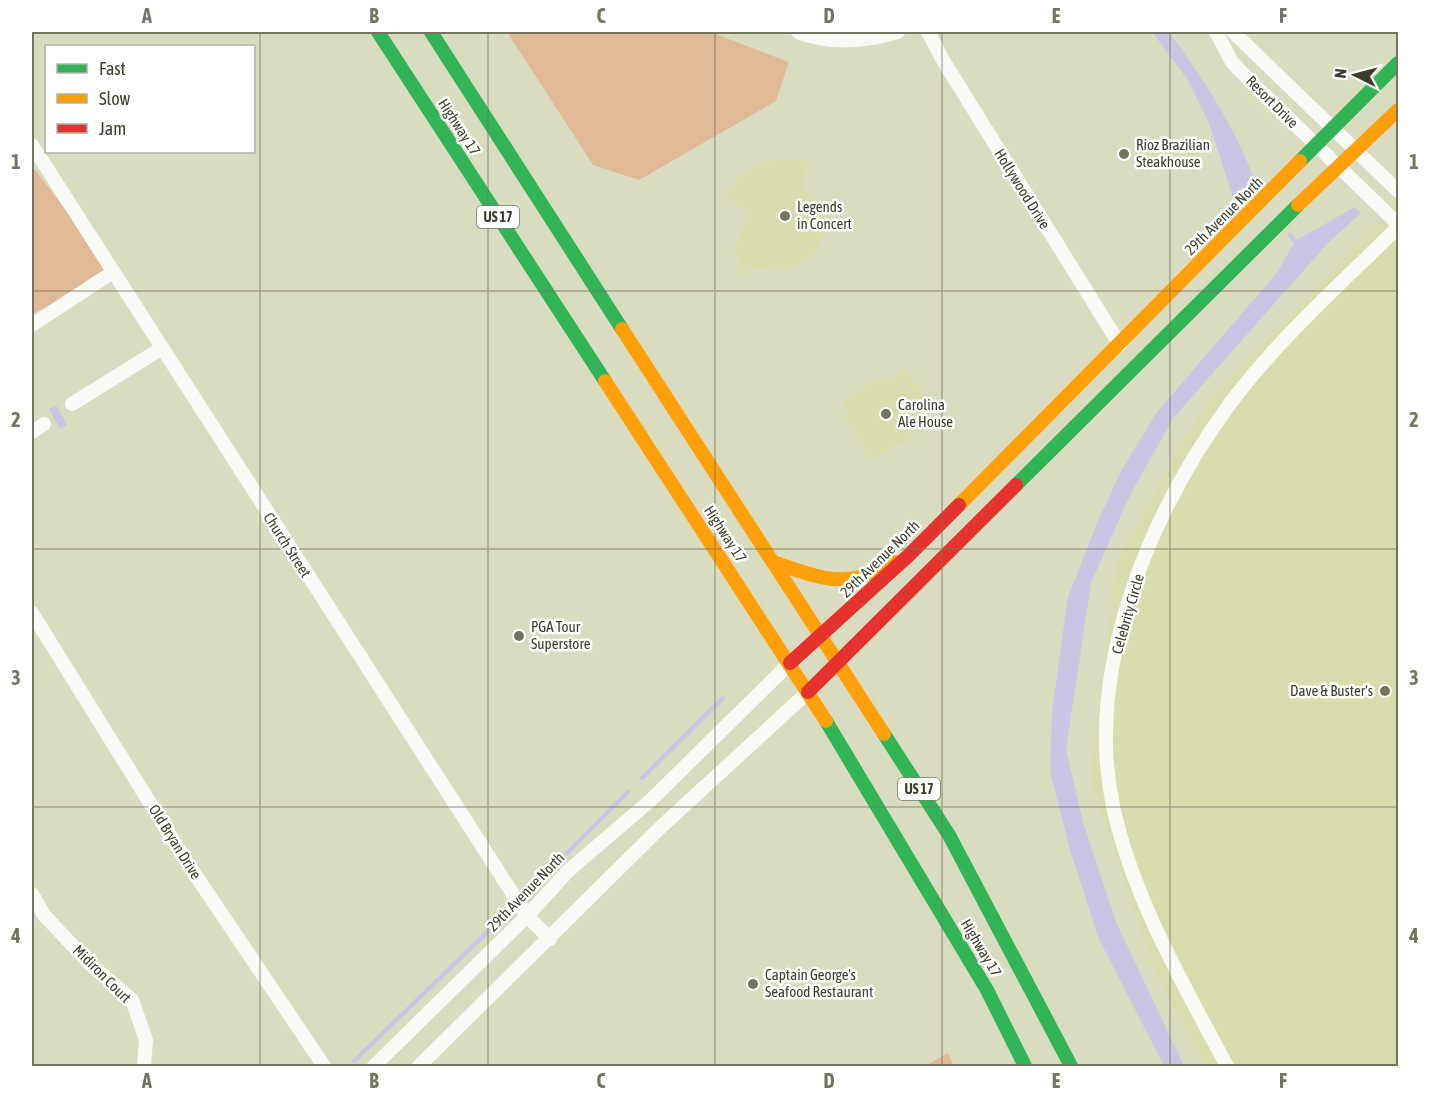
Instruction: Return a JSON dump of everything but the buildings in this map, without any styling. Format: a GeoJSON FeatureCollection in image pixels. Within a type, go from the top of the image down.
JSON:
{"type":"FeatureCollection","features":[{"type":"Feature","properties":{"kind":"main road","name":"Highway 17"},"geometry":{"type":"LineString","coordinates":[[378,32],[808,692],[987,990],[1025,1066]]}},
{"type":"Feature","properties":{"kind":"main road","name":"Highway 17"},"geometry":{"type":"LineString","coordinates":[[430,32],[949,836],[1071,1066]]}},
{"type":"Feature","properties":{"kind":"main road","name":"29th Avenue North"},"geometry":{"type":"LineString","coordinates":[[789,663],[821,638],[908,556],[1398,63]]}},
{"type":"Feature","properties":{"kind":"main road"},"geometry":{"type":"LineString","coordinates":[[808,692],[1337,166],[1357,151],[1398,110]]}},
{"type":"Feature","properties":{"kind":"main road"},"geometry":{"type":"LineString","coordinates":[[773,562],[814,574],[843,579],[858,578],[908,556]]}},
{"type":"Feature","properties":{"kind":"street"},"geometry":{"type":"LineString","coordinates":[[798,32],[823,38],[858,41],[898,32]]}},
{"type":"Feature","properties":{"kind":"street","name":"Hollywood Drive"},"geometry":{"type":"LineString","coordinates":[[928,32],[955,81],[1120,345]]}},
{"type":"Feature","properties":{"kind":"street","name":"Resort Drive"},"geometry":{"type":"LineString","coordinates":[[1216,32],[1232,62],[1337,166]]}},
{"type":"Feature","properties":{"kind":"street","name":"Resort Drive"},"geometry":{"type":"LineString","coordinates":[[1233,32],[1357,151]]}},
{"type":"Feature","properties":{"kind":"street","name":"Church Street"},"geometry":{"type":"LineString","coordinates":[[32,145],[527,916],[550,939]]}},
{"type":"Feature","properties":{"kind":"street"},"geometry":{"type":"LineString","coordinates":[[1357,151],[1398,191]]}},
{"type":"Feature","properties":{"kind":"street","name":"Celebrity Circle"},"geometry":{"type":"LineString","coordinates":[[1227,1066],[1153,918],[1121,837],[1108,776],[1106,747],[1112,669],[1130,598],[1159,523],[1186,470],[1230,405],[1276,348],[1398,225],[1337,166]]}},
{"type":"Feature","properties":{"kind":"street"},"geometry":{"type":"LineString","coordinates":[[32,325],[113,272]]}},
{"type":"Feature","properties":{"kind":"street"},"geometry":{"type":"LineString","coordinates":[[72,404],[162,348]]}},
{"type":"Feature","properties":{"kind":"street"},"geometry":{"type":"LineString","coordinates":[[32,432],[44,424]]}},
{"type":"Feature","properties":{"kind":"street","name":"Old Bryan Drive"},"geometry":{"type":"LineString","coordinates":[[32,613],[186,861],[324,1066]]}},
{"type":"Feature","properties":{"kind":"street","name":"29th Avenue North"},"geometry":{"type":"LineString","coordinates":[[374,1066],[527,916],[568,871],[651,800],[789,663]]}},
{"type":"Feature","properties":{"kind":"street"},"geometry":{"type":"LineString","coordinates":[[419,1066],[662,826],[808,692]]}},
{"type":"Feature","properties":{"kind":"street","name":"Midiron Court"},"geometry":{"type":"LineString","coordinates":[[32,894],[44,915],[90,964],[132,1000],[146,1040],[144,1066]]}},
{"type":"Feature","properties":{"kind":"shaded area"},"geometry":{"type":"Polygon","coordinates":[[[507,32],[710,32],[789,62],[776,101],[639,180],[593,165],[507,32]]]}},
{"type":"Feature","properties":{"kind":"shaded area"},"geometry":{"type":"Polygon","coordinates":[[[1152,32],[1169,32],[1205,83],[1236,138],[1253,176],[1233,197],[1209,123],[1188,80],[1152,32]]]}},
{"type":"Feature","properties":{"kind":"shaded area","name":"Legends in Concert"},"geometry":{"type":"Polygon","coordinates":[[[786,159],[808,161],[802,188],[819,201],[825,211],[824,234],[818,248],[799,265],[777,270],[755,267],[742,275],[737,267],[740,261],[732,248],[738,242],[747,212],[725,197],[741,177],[753,167],[764,162],[786,159]]]}},
{"type":"Feature","properties":{"kind":"shaded area"},"geometry":{"type":"Polygon","coordinates":[[[32,166],[113,272],[32,314],[32,166]]]}},
{"type":"Feature","properties":{"kind":"shaded area"},"geometry":{"type":"Polygon","coordinates":[[[1398,201],[1398,1066],[1205,1066],[1154,969],[1090,780],[1117,561],[1202,409],[1398,201]]]}},
{"type":"Feature","properties":{"kind":"shaded area"},"geometry":{"type":"Polygon","coordinates":[[[1355,207],[1361,213],[1329,242],[1174,417],[1130,495],[1091,583],[1066,750],[1083,822],[1116,922],[1184,1066],[1164,1066],[1099,939],[1070,850],[1050,771],[1052,712],[1068,597],[1098,521],[1121,471],[1157,412],[1277,273],[1295,241],[1355,207]]]}},
{"type":"Feature","properties":{"kind":"shaded area","name":"Carolina Ale House"},"geometry":{"type":"Polygon","coordinates":[[[906,368],[931,408],[925,412],[933,424],[871,460],[843,415],[849,412],[843,402],[882,376],[886,381],[906,368]]]}},
{"type":"Feature","properties":{"kind":"shaded area"},"geometry":{"type":"Polygon","coordinates":[[[56,405],[67,425],[60,429],[49,409],[56,405]]]}},
{"type":"Feature","properties":{"kind":"shaded area"},"geometry":{"type":"Polygon","coordinates":[[[948,1053],[954,1066],[925,1066],[948,1053]]]}},
{"type":"Feature","properties":{"kind":"waterway"},"geometry":{"type":"LineString","coordinates":[[1242,182],[1255,198]]}},
{"type":"Feature","properties":{"kind":"waterway"},"geometry":{"type":"LineString","coordinates":[[1290,235],[1298,244]]}},
{"type":"Feature","properties":{"kind":"waterway"},"geometry":{"type":"LineString","coordinates":[[642,778],[723,698]]}},
{"type":"Feature","properties":{"kind":"waterway"},"geometry":{"type":"LineString","coordinates":[[534,886],[628,792]]}},
{"type":"Feature","properties":{"kind":"waterway"},"geometry":{"type":"LineString","coordinates":[[354,1061],[509,911]]}},
{"type":"Feature","properties":{"kind":"traffic: fast"},"geometry":{"type":"LineString","coordinates":[[378,32],[605,381]]}},
{"type":"Feature","properties":{"kind":"traffic: fast"},"geometry":{"type":"LineString","coordinates":[[431,32],[622,329]]}},
{"type":"Feature","properties":{"kind":"traffic: fast"},"geometry":{"type":"LineString","coordinates":[[1300,161],[1398,63]]}},
{"type":"Feature","properties":{"kind":"traffic: fast"},"geometry":{"type":"LineString","coordinates":[[1016,485],[1298,205]]}},
{"type":"Feature","properties":{"kind":"traffic: fast"},"geometry":{"type":"LineString","coordinates":[[826,721],[987,990],[1025,1066]]}},
{"type":"Feature","properties":{"kind":"traffic: fast"},"geometry":{"type":"LineString","coordinates":[[884,734],[949,835],[1071,1066]]}},
{"type":"Feature","properties":{"kind":"traffic: slow"},"geometry":{"type":"LineString","coordinates":[[1298,205],[1398,110]]}},
{"type":"Feature","properties":{"kind":"traffic: slow"},"geometry":{"type":"LineString","coordinates":[[959,505],[1300,161]]}},
{"type":"Feature","properties":{"kind":"traffic: slow"},"geometry":{"type":"LineString","coordinates":[[622,329],[884,734]]}},
{"type":"Feature","properties":{"kind":"traffic: slow"},"geometry":{"type":"LineString","coordinates":[[605,381],[826,721]]}},
{"type":"Feature","properties":{"kind":"traffic: slow"},"geometry":{"type":"LineString","coordinates":[[773,562],[816,576],[838,579],[864,576],[895,562]]}},
{"type":"Feature","properties":{"kind":"traffic: jam"},"geometry":{"type":"LineString","coordinates":[[808,692],[1016,485]]}},
{"type":"Feature","properties":{"kind":"traffic: jam"},"geometry":{"type":"LineString","coordinates":[[790,663],[908,556],[959,505]]}},
{"type":"Feature","properties":{"kind":"place","name":"Rioz Brazilian Steakhouse"},"geometry":{"type":"Point","coordinates":[1124,154]}},
{"type":"Feature","properties":{"kind":"place","name":"Legends in Concert"},"geometry":{"type":"Point","coordinates":[785,216]}},
{"type":"Feature","properties":{"kind":"place","name":"Carolina Ale House"},"geometry":{"type":"Point","coordinates":[886,414]}},
{"type":"Feature","properties":{"kind":"place","name":"PGA Tour Superstore"},"geometry":{"type":"Point","coordinates":[519,636]}},
{"type":"Feature","properties":{"kind":"place","name":"Dave & Buster's"},"geometry":{"type":"Point","coordinates":[1385,691]}},
{"type":"Feature","properties":{"kind":"place","name":"Captain George's Seafood Restaurant"},"geometry":{"type":"Point","coordinates":[753,984]}}]}
